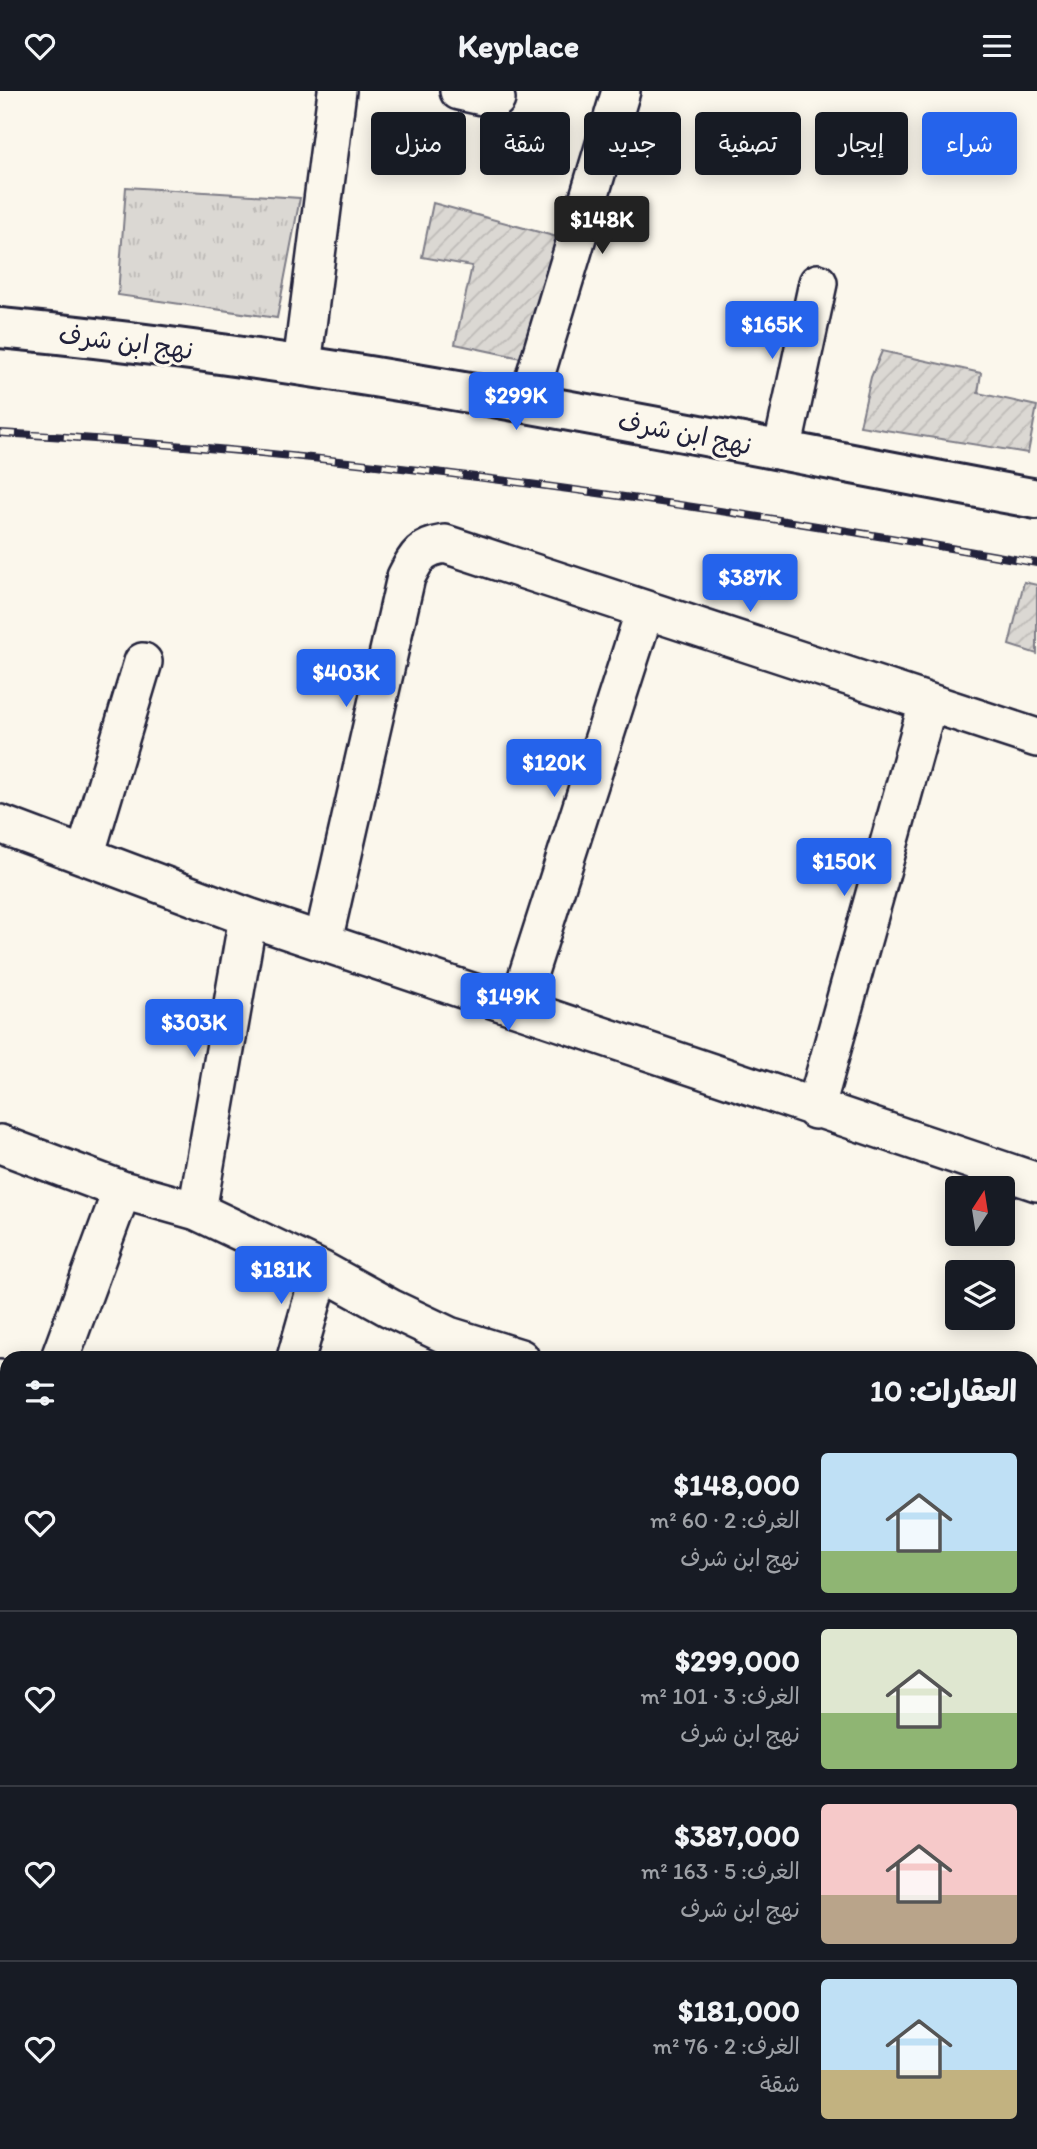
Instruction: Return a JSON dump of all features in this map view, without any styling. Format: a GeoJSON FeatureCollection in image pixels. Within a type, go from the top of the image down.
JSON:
{"type":"FeatureCollection","features":[{"type":"Feature","properties":{"kind":"main road","name":"نهج ابن شرف"},"geometry":{"type":"LineString","coordinates":[[0,328],[116,339],[302,365],[527,403],[1037,499]]}},
{"type":"Feature","properties":{"kind":"street"},"geometry":{"type":"LineString","coordinates":[[302,365],[337,91]]}},
{"type":"Feature","properties":{"kind":"street"},"geometry":{"type":"LineString","coordinates":[[459,91],[496,99]]}},
{"type":"Feature","properties":{"kind":"street"},"geometry":{"type":"LineString","coordinates":[[527,403],[621,91]]}},
{"type":"Feature","properties":{"kind":"street"},"geometry":{"type":"LineString","coordinates":[[782,451],[818,282]]}},
{"type":"Feature","properties":{"kind":"street"},"geometry":{"type":"LineString","coordinates":[[323,941],[406,577],[415,560],[427,547],[445,544],[1037,738]]}},
{"type":"Feature","properties":{"kind":"street"},"geometry":{"type":"LineString","coordinates":[[518,1006],[645,610]]}},
{"type":"Feature","properties":{"kind":"street"},"geometry":{"type":"LineString","coordinates":[[85,856],[143,662]]}},
{"type":"Feature","properties":{"kind":"street"},"geometry":{"type":"LineString","coordinates":[[815,1110],[928,703]]}},
{"type":"Feature","properties":{"kind":"street"},"geometry":{"type":"LineString","coordinates":[[0,824],[248,917],[518,1006],[815,1110],[1037,1182]]}},
{"type":"Feature","properties":{"kind":"street"},"geometry":{"type":"LineString","coordinates":[[197,1211],[248,917]]}},
{"type":"Feature","properties":{"kind":"street"},"geometry":{"type":"LineString","coordinates":[[0,1144],[122,1190],[197,1211],[321,1270],[390,1308],[449,1336],[497,1351]]}},
{"type":"Feature","properties":{"kind":"street"},"geometry":{"type":"LineString","coordinates":[[63,1351],[122,1190]]}},
{"type":"Feature","properties":{"kind":"street"},"geometry":{"type":"LineString","coordinates":[[298,1351],[321,1270]]}},
{"type":"Feature","properties":{"kind":"green space"},"geometry":{"type":"Polygon","coordinates":[[[126,187],[300,198],[277,318],[118,295],[126,187]]]}},
{"type":"Feature","properties":{"kind":"green space"},"geometry":{"type":"Polygon","coordinates":[[[433,203],[557,237],[521,358],[455,344],[472,266],[422,257],[433,203]]]}},
{"type":"Feature","properties":{"kind":"green space"},"geometry":{"type":"Polygon","coordinates":[[[882,351],[981,373],[978,393],[1037,406],[1028,453],[860,426],[871,377],[882,351]]]}},
{"type":"Feature","properties":{"kind":"green space"},"geometry":{"type":"Polygon","coordinates":[[[1024,582],[1037,585],[1037,654],[1009,645],[1024,582]]]}},
{"type":"Feature","properties":{"kind":"railway"},"geometry":{"type":"LineString","coordinates":[[0,433],[261,453],[520,483],[779,520],[1037,563]]}}]}
